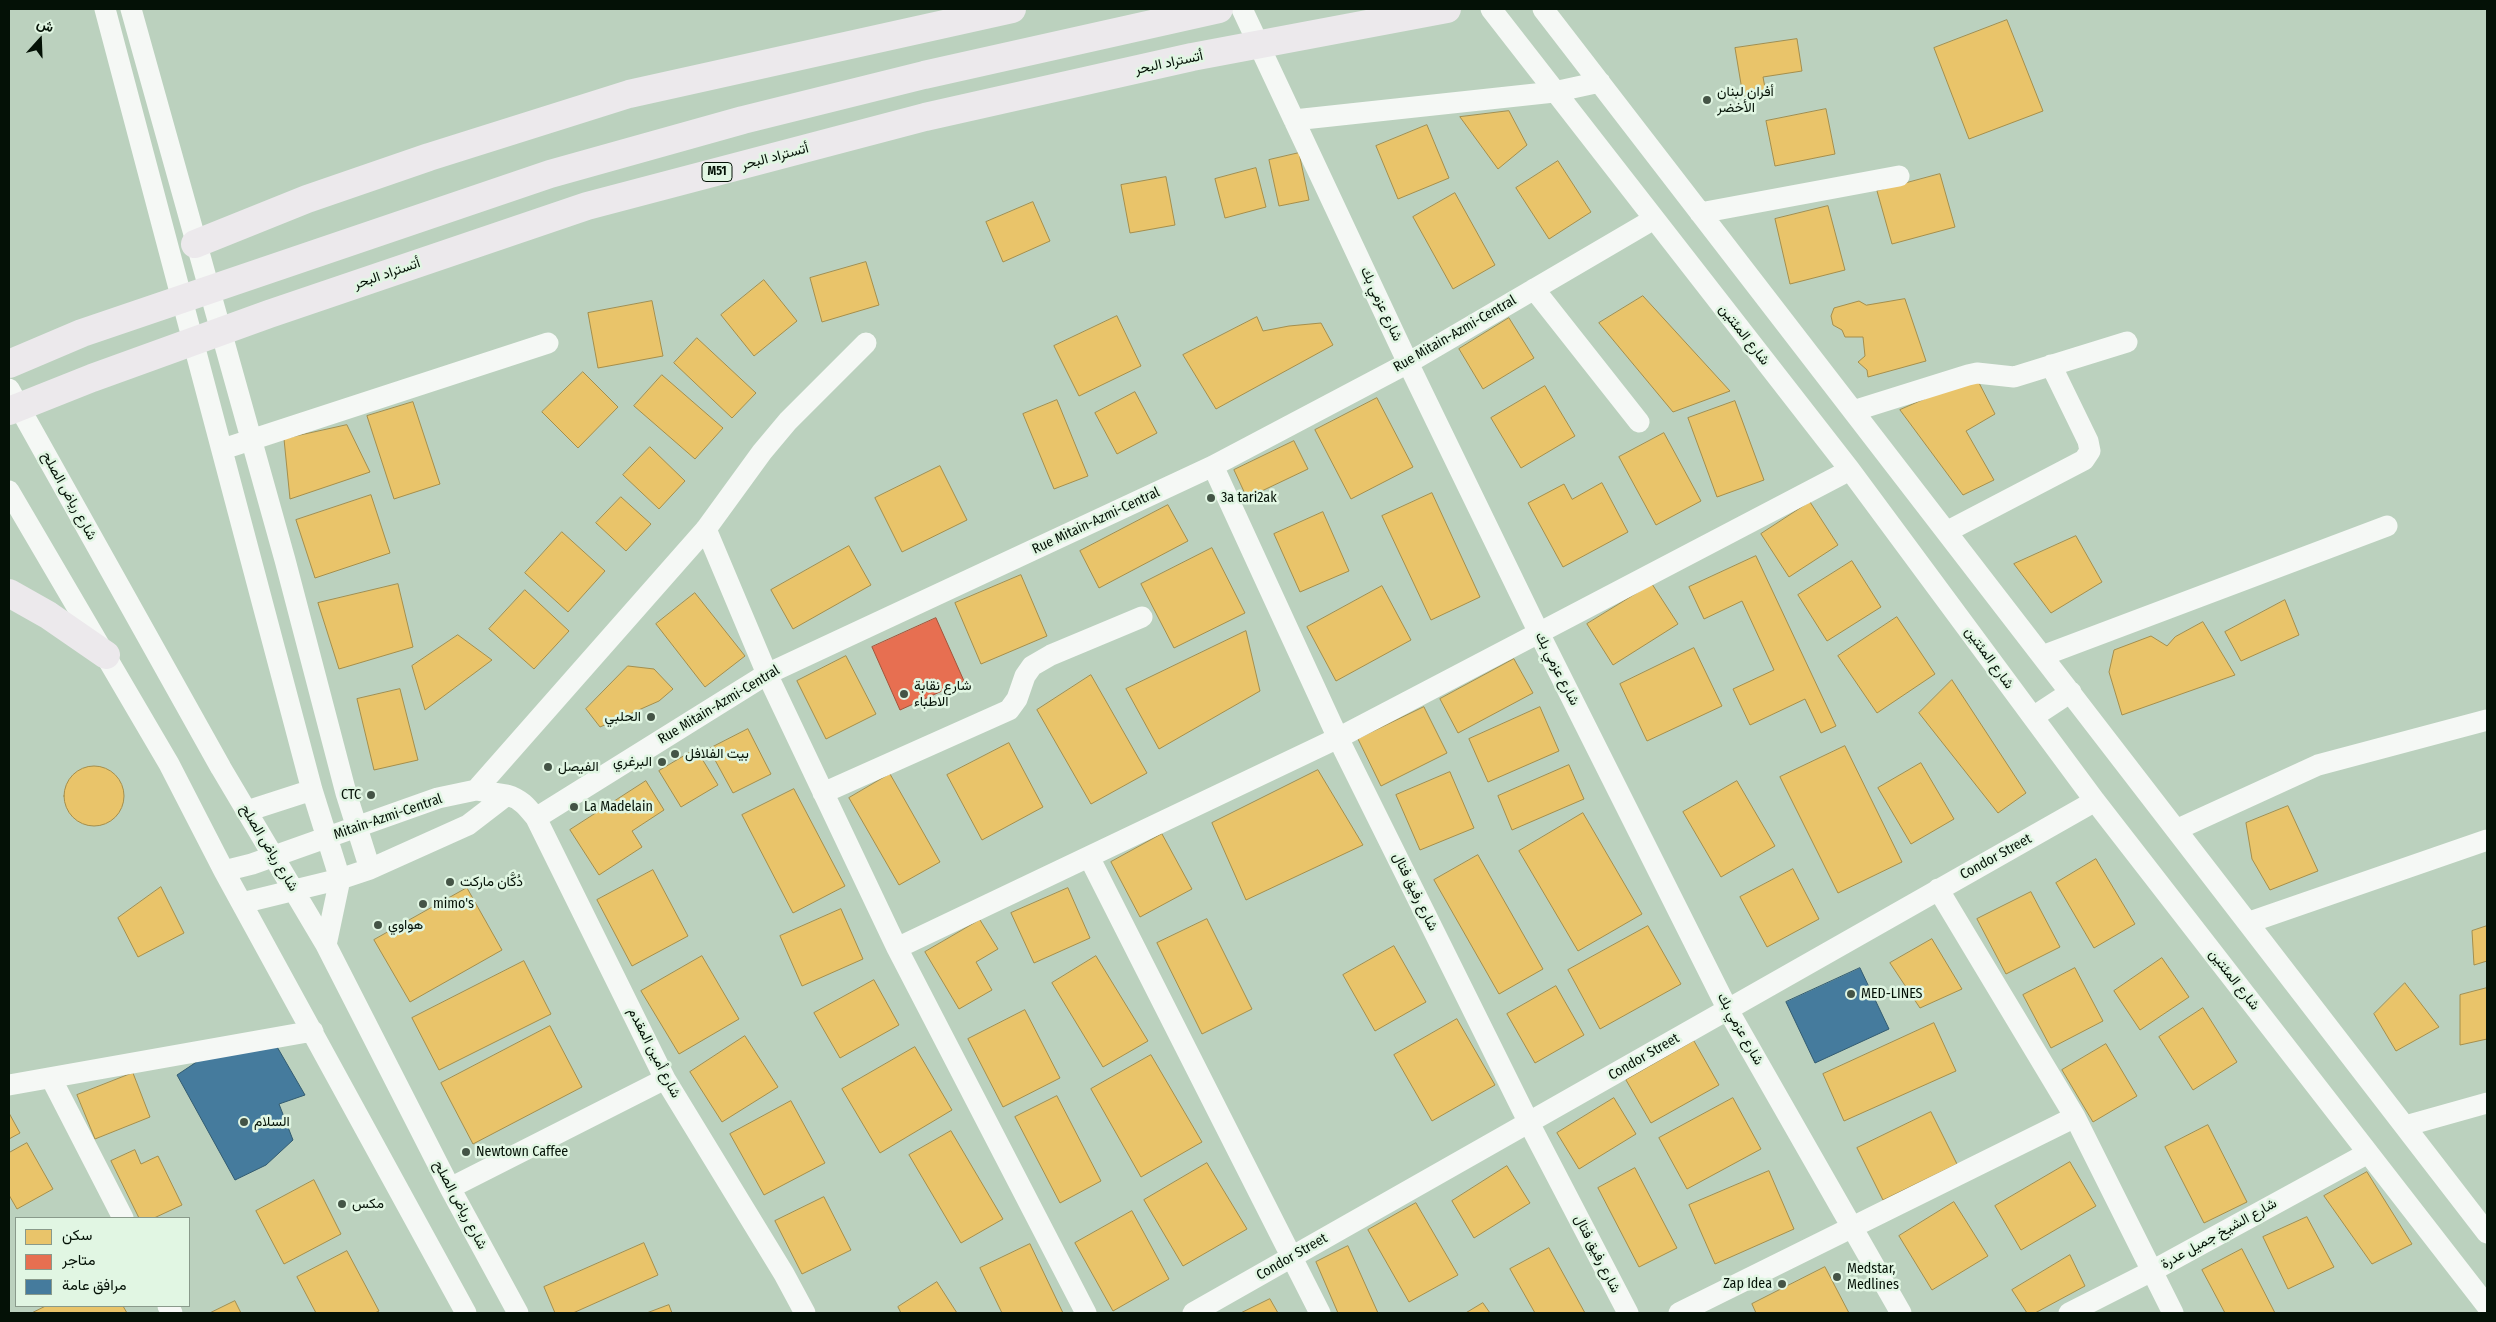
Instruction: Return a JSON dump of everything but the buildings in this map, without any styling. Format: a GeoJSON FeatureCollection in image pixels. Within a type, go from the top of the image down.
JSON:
{"type":"FeatureCollection","features":[{"type":"Feature","properties":{"kind":"highway"},"geometry":{"type":"LineString","coordinates":[[195,244],[307,199],[429,157],[629,94],[1012,9]]}},
{"type":"Feature","properties":{"kind":"highway"},"geometry":{"type":"LineString","coordinates":[[9,364],[92,330],[550,174],[743,120],[924,75],[1219,9]]}},
{"type":"Feature","properties":{"kind":"highway","name":"أتستراد البحر"},"geometry":{"type":"LineString","coordinates":[[9,411],[92,378],[270,314],[587,206],[925,117],[1192,57],[1447,9]]}},
{"type":"Feature","properties":{"kind":"highway"},"geometry":{"type":"LineString","coordinates":[[9,592],[48,615],[106,654]]}},
{"type":"Feature","properties":{"kind":"street"},"geometry":{"type":"LineString","coordinates":[[106,9],[312,790],[340,878],[326,945]]}},
{"type":"Feature","properties":{"kind":"street"},"geometry":{"type":"LineString","coordinates":[[131,9],[370,869]]}},
{"type":"Feature","properties":{"kind":"street","name":"شارع عزمي بك"},"geometry":{"type":"LineString","coordinates":[[1242,9],[1408,363],[1539,633],[1728,1010],[1901,1313]]}},
{"type":"Feature","properties":{"kind":"street","name":"شارع المئتين"},"geometry":{"type":"LineString","coordinates":[[1491,9],[1850,470],[2095,801],[2487,1306]]}},
{"type":"Feature","properties":{"kind":"street"},"geometry":{"type":"LineString","coordinates":[[1543,9],[2042,656],[2250,922],[2487,1232]]}},
{"type":"Feature","properties":{"kind":"street"},"geometry":{"type":"LineString","coordinates":[[1294,120],[1554,92],[1600,82]]}},
{"type":"Feature","properties":{"kind":"street"},"geometry":{"type":"LineString","coordinates":[[1700,213],[1899,176]]}},
{"type":"Feature","properties":{"kind":"street","name":"Rue Mitain-Azmi-Central"},"geometry":{"type":"LineString","coordinates":[[536,818],[767,674],[1213,466],[1408,363],[1654,219]]}},
{"type":"Feature","properties":{"kind":"street"},"geometry":{"type":"LineString","coordinates":[[1534,289],[1639,422]]}},
{"type":"Feature","properties":{"kind":"street"},"geometry":{"type":"LineString","coordinates":[[223,449],[548,342]]}},
{"type":"Feature","properties":{"kind":"street"},"geometry":{"type":"LineString","coordinates":[[1853,411],[1977,373],[2014,377],[2127,342]]}},
{"type":"Feature","properties":{"kind":"street"},"geometry":{"type":"LineString","coordinates":[[476,790],[706,528],[762,452],[788,421],[866,343]]}},
{"type":"Feature","properties":{"kind":"street"},"geometry":{"type":"LineString","coordinates":[[1946,532],[2084,460],[2090,451],[2088,441],[2051,365]]}},
{"type":"Feature","properties":{"kind":"street","name":"شارع رياض الصلح"},"geometry":{"type":"LineString","coordinates":[[9,389],[247,811],[326,945],[450,1188],[518,1313]]}},
{"type":"Feature","properties":{"kind":"street","name":"شارع رفيق فتال"},"geometry":{"type":"LineString","coordinates":[[1213,466],[1338,738],[1529,1122],[1628,1313]]}},
{"type":"Feature","properties":{"kind":"street"},"geometry":{"type":"LineString","coordinates":[[897,948],[1338,738],[1850,470]]}},
{"type":"Feature","properties":{"kind":"street"},"geometry":{"type":"LineString","coordinates":[[9,491],[169,764],[224,871],[466,1313]]}},
{"type":"Feature","properties":{"kind":"street"},"geometry":{"type":"LineString","coordinates":[[2042,656],[2387,526]]}},
{"type":"Feature","properties":{"kind":"street"},"geometry":{"type":"LineString","coordinates":[[706,528],[767,674],[897,948],[1086,1313]]}},
{"type":"Feature","properties":{"kind":"street"},"geometry":{"type":"LineString","coordinates":[[823,793],[1009,710],[1017,699],[1025,676],[1032,666],[1051,655],[1142,616]]}},
{"type":"Feature","properties":{"kind":"street"},"geometry":{"type":"LineString","coordinates":[[2032,717],[2071,692]]}},
{"type":"Feature","properties":{"kind":"street"},"geometry":{"type":"LineString","coordinates":[[2178,829],[2318,765],[2487,720]]}},
{"type":"Feature","properties":{"kind":"street"},"geometry":{"type":"LineString","coordinates":[[247,811],[312,790]]}},
{"type":"Feature","properties":{"kind":"street","name":"Mitain-Azmi-Central"},"geometry":{"type":"LineString","coordinates":[[224,871],[274,857],[438,798],[476,790],[507,794]]}},
{"type":"Feature","properties":{"kind":"street"},"geometry":{"type":"LineString","coordinates":[[242,903],[370,869],[468,825],[507,794]]}},
{"type":"Feature","properties":{"kind":"street","name":"شارع أمين المقدم"},"geometry":{"type":"LineString","coordinates":[[507,794],[517,798],[526,805],[536,818],[665,1079],[784,1274],[805,1313]]}},
{"type":"Feature","properties":{"kind":"street","name":"Condor Street"},"geometry":{"type":"LineString","coordinates":[[1193,1313],[2095,801]]}},
{"type":"Feature","properties":{"kind":"street"},"geometry":{"type":"LineString","coordinates":[[2250,922],[2487,840]]}},
{"type":"Feature","properties":{"kind":"street"},"geometry":{"type":"LineString","coordinates":[[1089,857],[1320,1313]]}},
{"type":"Feature","properties":{"kind":"street"},"geometry":{"type":"LineString","coordinates":[[1938,889],[2075,1117],[2173,1313]]}},
{"type":"Feature","properties":{"kind":"street"},"geometry":{"type":"LineString","coordinates":[[9,1084],[313,1031]]}},
{"type":"Feature","properties":{"kind":"street"},"geometry":{"type":"LineString","coordinates":[[51,1078],[122,1217]]}},
{"type":"Feature","properties":{"kind":"street"},"geometry":{"type":"LineString","coordinates":[[450,1188],[665,1079]]}},
{"type":"Feature","properties":{"kind":"street"},"geometry":{"type":"LineString","coordinates":[[2405,1126],[2487,1103]]}},
{"type":"Feature","properties":{"kind":"street"},"geometry":{"type":"LineString","coordinates":[[1679,1313],[2075,1117]]}},
{"type":"Feature","properties":{"kind":"street","name":"شارع الشيخ جميل عدرة"},"geometry":{"type":"LineString","coordinates":[[2069,1313],[2152,1271],[2368,1152]]}},
{"type":"Feature","properties":{"kind":"place","name":"أفران لبنان الأخضر"},"geometry":{"type":"Point","coordinates":[1707,100]}},
{"type":"Feature","properties":{"kind":"place","name":"3a tari2ak"},"geometry":{"type":"Point","coordinates":[1211,498]}},
{"type":"Feature","properties":{"kind":"place","name":"شارع نقابة الاطباء"},"geometry":{"type":"Point","coordinates":[904,694]}},
{"type":"Feature","properties":{"kind":"place","name":"الحلبي"},"geometry":{"type":"Point","coordinates":[651,717]}},
{"type":"Feature","properties":{"kind":"place","name":"بيت الفلافل"},"geometry":{"type":"Point","coordinates":[675,754]}},
{"type":"Feature","properties":{"kind":"place","name":"البرغري"},"geometry":{"type":"Point","coordinates":[662,762]}},
{"type":"Feature","properties":{"kind":"place","name":"الفيصل"},"geometry":{"type":"Point","coordinates":[548,767]}},
{"type":"Feature","properties":{"kind":"place","name":"CTC"},"geometry":{"type":"Point","coordinates":[371,795]}},
{"type":"Feature","properties":{"kind":"place","name":"La Madelain"},"geometry":{"type":"Point","coordinates":[574,807]}},
{"type":"Feature","properties":{"kind":"place","name":"دُكَّان ماركت"},"geometry":{"type":"Point","coordinates":[450,882]}},
{"type":"Feature","properties":{"kind":"place","name":"mimo's"},"geometry":{"type":"Point","coordinates":[423,904]}},
{"type":"Feature","properties":{"kind":"place","name":"هواوي"},"geometry":{"type":"Point","coordinates":[378,925]}},
{"type":"Feature","properties":{"kind":"place","name":"MED-LINES"},"geometry":{"type":"Point","coordinates":[1851,994]}},
{"type":"Feature","properties":{"kind":"place","name":"السلام"},"geometry":{"type":"Point","coordinates":[244,1122]}},
{"type":"Feature","properties":{"kind":"place","name":"Newtown Caffee"},"geometry":{"type":"Point","coordinates":[466,1152]}},
{"type":"Feature","properties":{"kind":"place","name":"مكس"},"geometry":{"type":"Point","coordinates":[342,1204]}},
{"type":"Feature","properties":{"kind":"place","name":"Medstar, Medlines"},"geometry":{"type":"Point","coordinates":[1837,1277]}},
{"type":"Feature","properties":{"kind":"place","name":"Zap Idea"},"geometry":{"type":"Point","coordinates":[1782,1284]}}]}
